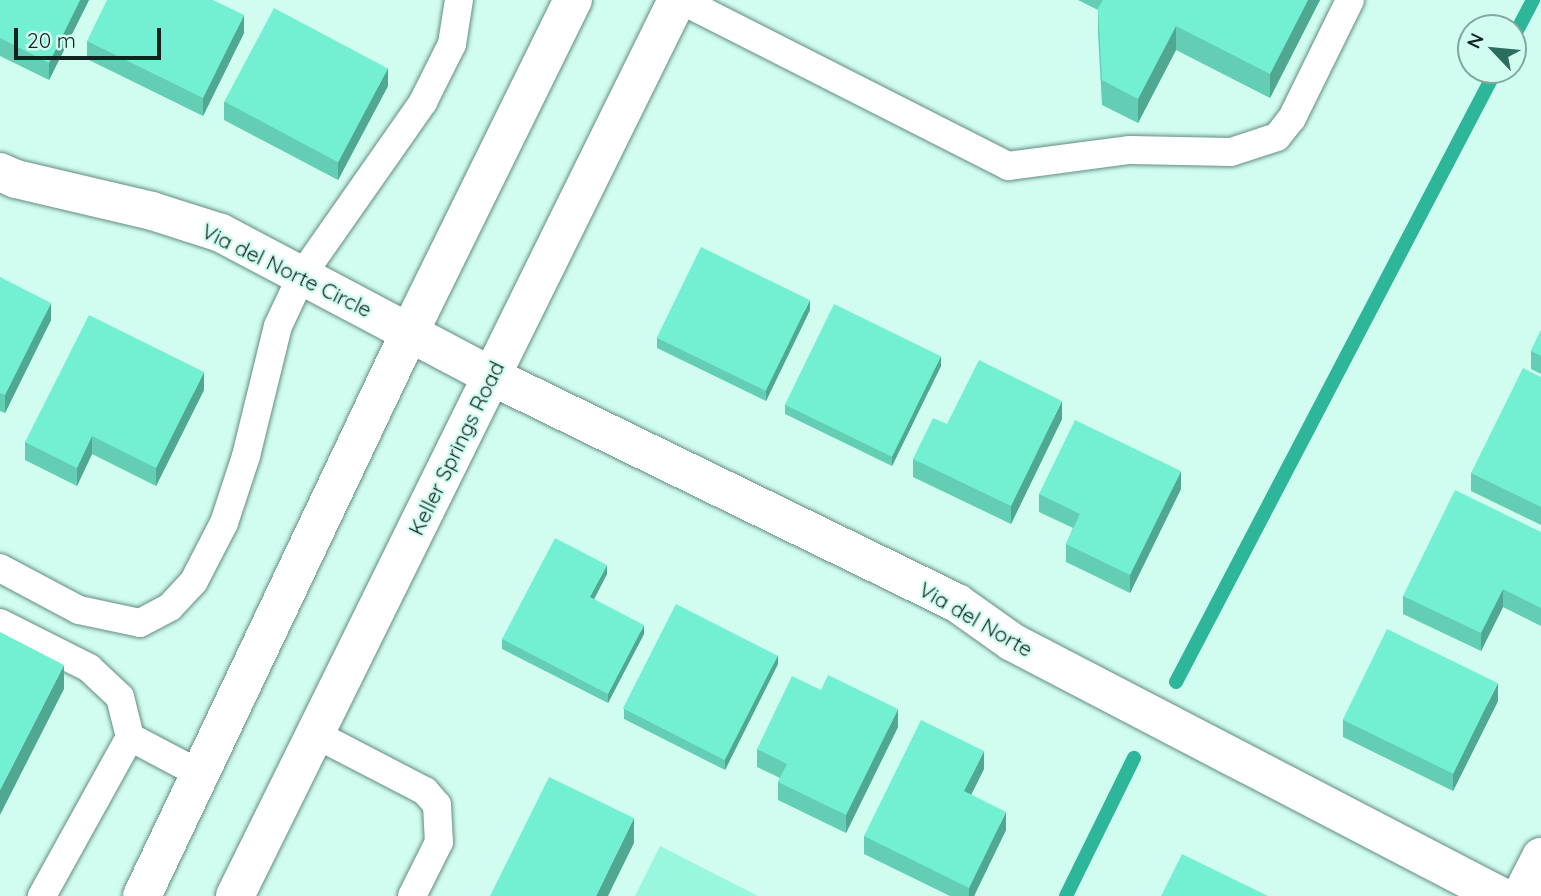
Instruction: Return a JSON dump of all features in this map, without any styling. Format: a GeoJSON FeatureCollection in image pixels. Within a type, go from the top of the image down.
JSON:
{"type":"FeatureCollection","features":[{"type":"Feature","properties":{"kind":"main road"},"geometry":{"type":"LineString","coordinates":[[142,896],[410,331],[573,0]]}},
{"type":"Feature","properties":{"kind":"main road","name":"Keller Springs Road"},"geometry":{"type":"LineString","coordinates":[[235,896],[679,0]]}},
{"type":"Feature","properties":{"kind":"main road","name":"Via del Norte Circle"},"geometry":{"type":"LineString","coordinates":[[0,172],[16,179],[152,211],[221,233],[410,331]]}},
{"type":"Feature","properties":{"kind":"main road","name":"Via del Norte"},"geometry":{"type":"LineString","coordinates":[[410,331],[491,376],[957,603],[1012,642],[1500,896]]}},
{"type":"Feature","properties":{"kind":"main road"},"geometry":{"type":"LineString","coordinates":[[1521,896],[1541,858]]}},
{"type":"Feature","properties":{"kind":"lane"},"geometry":{"type":"LineString","coordinates":[[0,568],[79,610],[141,623],[170,607],[194,581],[224,523],[246,456],[278,326],[302,275],[423,102],[452,44],[459,0]]}},
{"type":"Feature","properties":{"kind":"lane"},"geometry":{"type":"LineString","coordinates":[[679,0],[1008,166],[1130,150],[1231,152],[1277,138],[1292,118],[1350,0]]}},
{"type":"Feature","properties":{"kind":"lane"},"geometry":{"type":"LineString","coordinates":[[0,623],[89,668],[120,696],[130,737],[42,896]]}},
{"type":"Feature","properties":{"kind":"lane"},"geometry":{"type":"LineString","coordinates":[[315,734],[425,790],[437,805],[439,842],[412,896]]}},
{"type":"Feature","properties":{"kind":"lane"},"geometry":{"type":"LineString","coordinates":[[130,737],[200,774]]}},
{"type":"Feature","properties":{"kind":"green space"},"geometry":{"type":"Polygon","coordinates":[[[660,846],[758,896],[635,896],[660,846]]]}},
{"type":"Feature","properties":{"kind":"building"},"geometry":{"type":"Polygon","coordinates":[[[0,0],[80,0],[49,63],[0,38],[0,0]]]}},
{"type":"Feature","properties":{"kind":"building"},"geometry":{"type":"Polygon","coordinates":[[[107,0],[213,0],[244,15],[203,98],[87,41],[107,0]]]}},
{"type":"Feature","properties":{"kind":"building"},"geometry":{"type":"Polygon","coordinates":[[[1103,0],[1308,0],[1270,74],[1176,26],[1138,99],[1102,80],[1098,8],[1103,0]]]}},
{"type":"Feature","properties":{"kind":"building"},"geometry":{"type":"Polygon","coordinates":[[[274,8],[388,69],[338,162],[224,102],[274,8]]]}},
{"type":"Feature","properties":{"kind":"building"},"geometry":{"type":"Polygon","coordinates":[[[701,247],[810,300],[765,391],[657,338],[701,247]]]}},
{"type":"Feature","properties":{"kind":"building"},"geometry":{"type":"Polygon","coordinates":[[[0,277],[51,303],[5,395],[0,393],[0,277]]]}},
{"type":"Feature","properties":{"kind":"building"},"geometry":{"type":"Polygon","coordinates":[[[834,304],[941,356],[892,457],[785,405],[834,304]]]}},
{"type":"Feature","properties":{"kind":"building"},"geometry":{"type":"Polygon","coordinates":[[[89,315],[204,372],[156,468],[92,436],[77,468],[25,442],[89,315]]]}},
{"type":"Feature","properties":{"kind":"building"},"geometry":{"type":"Polygon","coordinates":[[[1541,330],[1541,356],[1531,351],[1541,330]]]}},
{"type":"Feature","properties":{"kind":"building"},"geometry":{"type":"Polygon","coordinates":[[[979,360],[1062,401],[1011,506],[913,459],[933,418],[947,424],[979,360]]]}},
{"type":"Feature","properties":{"kind":"building"},"geometry":{"type":"Polygon","coordinates":[[[1523,368],[1541,377],[1541,507],[1471,473],[1523,368]]]}},
{"type":"Feature","properties":{"kind":"building"},"geometry":{"type":"Polygon","coordinates":[[[1075,420],[1181,471],[1130,575],[1066,544],[1080,514],[1039,494],[1075,420]]]}},
{"type":"Feature","properties":{"kind":"building"},"geometry":{"type":"Polygon","coordinates":[[[1455,490],[1541,532],[1541,608],[1503,589],[1481,633],[1403,596],[1455,490]]]}},
{"type":"Feature","properties":{"kind":"building"},"geometry":{"type":"Polygon","coordinates":[[[555,538],[607,565],[590,597],[644,625],[608,694],[502,639],[555,538]]]}},
{"type":"Feature","properties":{"kind":"building"},"geometry":{"type":"Polygon","coordinates":[[[676,604],[778,656],[724,760],[623,708],[676,604]]]}},
{"type":"Feature","properties":{"kind":"building"},"geometry":{"type":"Polygon","coordinates":[[[1387,629],[1498,683],[1453,774],[1343,720],[1387,629]]]}},
{"type":"Feature","properties":{"kind":"building"},"geometry":{"type":"Polygon","coordinates":[[[0,632],[64,665],[0,790],[0,632]]]}},
{"type":"Feature","properties":{"kind":"building"},"geometry":{"type":"Polygon","coordinates":[[[828,675],[898,709],[846,815],[778,782],[787,764],[757,749],[792,676],[821,690],[828,675]]]}},
{"type":"Feature","properties":{"kind":"building"},"geometry":{"type":"Polygon","coordinates":[[[921,720],[984,751],[964,791],[1006,812],[969,888],[864,836],[921,720]]]}},
{"type":"Feature","properties":{"kind":"building"},"geometry":{"type":"Polygon","coordinates":[[[549,777],[634,818],[596,896],[490,896],[549,777]]]}},
{"type":"Feature","properties":{"kind":"building"},"geometry":{"type":"Polygon","coordinates":[[[1182,854],[1268,896],[1161,896],[1182,854]]]}},
{"type":"Feature","properties":{"kind":"waterway"},"geometry":{"type":"LineString","coordinates":[[1526,14],[1533,0]]}},
{"type":"Feature","properties":{"kind":"waterway"},"geometry":{"type":"LineString","coordinates":[[1176,682],[1489,84]]}},
{"type":"Feature","properties":{"kind":"waterway"},"geometry":{"type":"LineString","coordinates":[[1066,896],[1134,758]]}}]}
